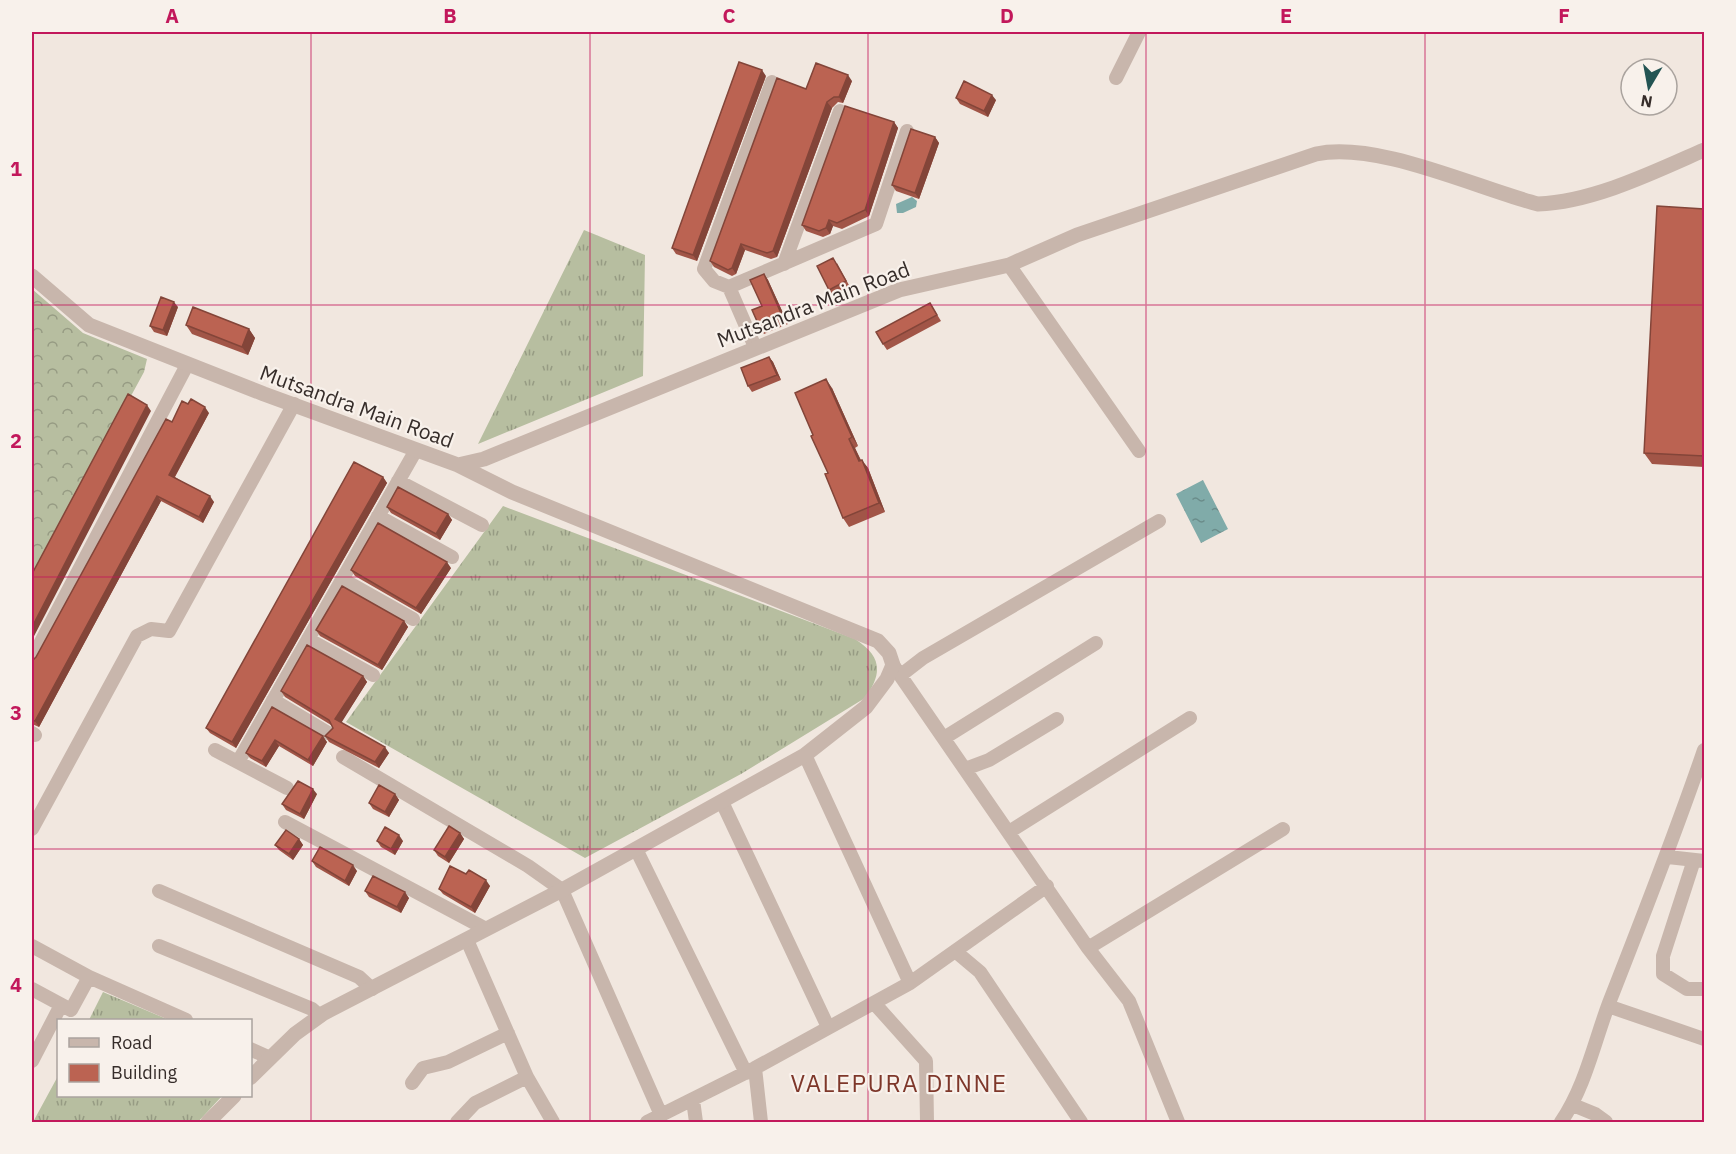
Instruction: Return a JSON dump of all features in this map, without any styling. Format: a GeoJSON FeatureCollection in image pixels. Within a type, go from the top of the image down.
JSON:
{"type":"FeatureCollection","features":[{"type":"Feature","properties":{"kind":"street"},"geometry":{"type":"LineString","coordinates":[[1116,78],[1139,32]]}},
{"type":"Feature","properties":{"kind":"street"},"geometry":{"type":"LineString","coordinates":[[772,82],[704,269],[714,281],[729,287],[876,224],[907,131]]}},
{"type":"Feature","properties":{"kind":"street"},"geometry":{"type":"LineString","coordinates":[[784,264],[840,111]]}},
{"type":"Feature","properties":{"kind":"street","name":"Mutsandra Main Road"},"geometry":{"type":"LineString","coordinates":[[32,276],[89,325],[187,365],[458,465],[484,459],[899,290],[1009,265],[1077,235],[1292,160],[1335,150],[1380,156],[1538,204],[1557,204],[1640,178],[1704,150]]}},
{"type":"Feature","properties":{"kind":"street"},"geometry":{"type":"LineString","coordinates":[[1009,265],[1139,451]]}},
{"type":"Feature","properties":{"kind":"street"},"geometry":{"type":"LineString","coordinates":[[729,287],[755,347]]}},
{"type":"Feature","properties":{"kind":"street"},"geometry":{"type":"LineString","coordinates":[[32,659],[187,365]]}},
{"type":"Feature","properties":{"kind":"street"},"geometry":{"type":"LineString","coordinates":[[32,829],[137,636],[151,629],[169,631],[294,404]]}},
{"type":"Feature","properties":{"kind":"street"},"geometry":{"type":"LineString","coordinates":[[238,762],[416,450]]}},
{"type":"Feature","properties":{"kind":"street"},"geometry":{"type":"LineString","coordinates":[[458,465],[512,492],[878,641],[889,653],[897,670],[1088,948],[1129,1001],[1178,1122]]}},
{"type":"Feature","properties":{"kind":"street"},"geometry":{"type":"LineString","coordinates":[[398,481],[482,525]]}},
{"type":"Feature","properties":{"kind":"street"},"geometry":{"type":"LineString","coordinates":[[378,516],[452,557]]}},
{"type":"Feature","properties":{"kind":"street"},"geometry":{"type":"LineString","coordinates":[[252,1076],[320,1016],[562,890],[805,755],[866,707],[897,670],[923,658],[1159,520]]}},
{"type":"Feature","properties":{"kind":"street"},"geometry":{"type":"LineString","coordinates":[[342,579],[413,619]]}},
{"type":"Feature","properties":{"kind":"street"},"geometry":{"type":"LineString","coordinates":[[308,639],[373,675]]}},
{"type":"Feature","properties":{"kind":"street"},"geometry":{"type":"LineString","coordinates":[[944,738],[1096,643]]}},
{"type":"Feature","properties":{"kind":"street"},"geometry":{"type":"LineString","coordinates":[[273,700],[328,733]]}},
{"type":"Feature","properties":{"kind":"street"},"geometry":{"type":"LineString","coordinates":[[1009,832],[1190,718]]}},
{"type":"Feature","properties":{"kind":"street"},"geometry":{"type":"LineString","coordinates":[[965,770],[989,760],[1057,719]]}},
{"type":"Feature","properties":{"kind":"street"},"geometry":{"type":"LineString","coordinates":[[215,750],[287,788]]}},
{"type":"Feature","properties":{"kind":"street"},"geometry":{"type":"LineString","coordinates":[[1562,1122],[1573,1105],[1608,1005],[1668,857],[1704,750]]}},
{"type":"Feature","properties":{"kind":"street"},"geometry":{"type":"LineString","coordinates":[[805,755],[910,983]]}},
{"type":"Feature","properties":{"kind":"street"},"geometry":{"type":"LineString","coordinates":[[343,757],[528,866],[562,890],[661,1115]]}},
{"type":"Feature","properties":{"kind":"street"},"geometry":{"type":"LineString","coordinates":[[722,802],[828,1027]]}},
{"type":"Feature","properties":{"kind":"street"},"geometry":{"type":"LineString","coordinates":[[285,822],[486,929]]}},
{"type":"Feature","properties":{"kind":"street"},"geometry":{"type":"LineString","coordinates":[[1088,948],[1283,829]]}},
{"type":"Feature","properties":{"kind":"street"},"geometry":{"type":"LineString","coordinates":[[636,849],[750,1070],[761,1122]]}},
{"type":"Feature","properties":{"kind":"street"},"geometry":{"type":"LineString","coordinates":[[1668,857],[1699,861],[1663,956],[1663,974],[1687,989],[1704,989]]}},
{"type":"Feature","properties":{"kind":"street"},"geometry":{"type":"LineString","coordinates":[[647,1122],[750,1070],[910,983],[1047,886]]}},
{"type":"Feature","properties":{"kind":"street"},"geometry":{"type":"LineString","coordinates":[[159,891],[359,977],[372,989]]}},
{"type":"Feature","properties":{"kind":"street"},"geometry":{"type":"LineString","coordinates":[[467,940],[527,1077],[553,1122]]}},
{"type":"Feature","properties":{"kind":"street"},"geometry":{"type":"LineString","coordinates":[[32,946],[89,977],[184,1019]]}},
{"type":"Feature","properties":{"kind":"street"},"geometry":{"type":"LineString","coordinates":[[159,946],[312,1009],[320,1016]]}},
{"type":"Feature","properties":{"kind":"street"},"geometry":{"type":"LineString","coordinates":[[955,951],[980,972],[1081,1122]]}},
{"type":"Feature","properties":{"kind":"street"},"geometry":{"type":"LineString","coordinates":[[32,989],[71,1010],[89,977]]}},
{"type":"Feature","properties":{"kind":"street"},"geometry":{"type":"LineString","coordinates":[[874,1003],[926,1061],[927,1122]]}},
{"type":"Feature","properties":{"kind":"street"},"geometry":{"type":"LineString","coordinates":[[32,1061],[61,1005]]}},
{"type":"Feature","properties":{"kind":"street"},"geometry":{"type":"LineString","coordinates":[[1608,1005],[1704,1039]]}},
{"type":"Feature","properties":{"kind":"street"},"geometry":{"type":"LineString","coordinates":[[412,1083],[423,1068],[448,1062],[508,1033]]}},
{"type":"Feature","properties":{"kind":"street"},"geometry":{"type":"LineString","coordinates":[[252,1050],[270,1058]]}},
{"type":"Feature","properties":{"kind":"street"},"geometry":{"type":"LineString","coordinates":[[457,1122],[475,1103],[527,1077]]}},
{"type":"Feature","properties":{"kind":"street"},"geometry":{"type":"LineString","coordinates":[[208,1122],[232,1097]]}},
{"type":"Feature","properties":{"kind":"street"},"geometry":{"type":"LineString","coordinates":[[693,1100],[696,1122]]}},
{"type":"Feature","properties":{"kind":"street"},"geometry":{"type":"LineString","coordinates":[[1573,1105],[1595,1114],[1606,1122]]}},
{"type":"Feature","properties":{"kind":"green space"},"geometry":{"type":"Polygon","coordinates":[[[584,230],[645,255],[643,376],[478,444],[584,230]]]}},
{"type":"Feature","properties":{"kind":"green space"},"geometry":{"type":"Polygon","coordinates":[[[32,289],[83,333],[147,359],[144,372],[32,578],[32,289]]]}},
{"type":"Feature","properties":{"kind":"green space"},"geometry":{"type":"Polygon","coordinates":[[[503,506],[855,639],[871,652],[875,659],[877,674],[875,681],[865,698],[741,774],[585,858],[346,722],[503,506]]]}},
{"type":"Feature","properties":{"kind":"green space"},"geometry":{"type":"Polygon","coordinates":[[[103,992],[167,1019],[90,1019],[103,992]]]}},
{"type":"Feature","properties":{"kind":"green space"},"geometry":{"type":"Polygon","coordinates":[[[57,1078],[57,1097],[221,1097],[198,1122],[33,1122],[57,1078]]]}},
{"type":"Feature","properties":{"kind":"water"},"geometry":{"type":"Polygon","coordinates":[[[912,197],[917,201],[916,207],[903,213],[897,213],[896,204],[912,197]]]}},
{"type":"Feature","properties":{"kind":"water"},"geometry":{"type":"Polygon","coordinates":[[[1203,480],[1228,529],[1201,543],[1176,494],[1203,480]]]}},
{"type":"Feature","properties":{"kind":"building"},"geometry":{"type":"Polygon","coordinates":[[[739,62],[762,70],[693,255],[672,248],[739,62]]]}},
{"type":"Feature","properties":{"kind":"building"},"geometry":{"type":"Polygon","coordinates":[[[816,63],[848,75],[839,97],[834,97],[827,102],[773,251],[767,253],[741,244],[732,268],[728,270],[710,261],[777,78],[806,89],[816,63]]]}},
{"type":"Feature","properties":{"kind":"building"},"geometry":{"type":"Polygon","coordinates":[[[964,81],[992,95],[984,111],[956,98],[964,81]]]}},
{"type":"Feature","properties":{"kind":"building"},"geometry":{"type":"Polygon","coordinates":[[[845,106],[894,122],[865,210],[837,223],[829,220],[826,228],[819,231],[802,225],[845,106]]]}},
{"type":"Feature","properties":{"kind":"building"},"geometry":{"type":"Polygon","coordinates":[[[911,129],[935,137],[915,193],[892,185],[911,129]]]}},
{"type":"Feature","properties":{"kind":"building"},"geometry":{"type":"Polygon","coordinates":[[[1657,206],[1704,209],[1704,456],[1644,453],[1657,206]]]}},
{"type":"Feature","properties":{"kind":"building"},"geometry":{"type":"Polygon","coordinates":[[[833,258],[846,281],[829,290],[817,266],[833,258]]]}},
{"type":"Feature","properties":{"kind":"building"},"geometry":{"type":"Polygon","coordinates":[[[764,274],[783,318],[760,328],[752,310],[762,306],[750,280],[764,274]]]}},
{"type":"Feature","properties":{"kind":"building"},"geometry":{"type":"Polygon","coordinates":[[[161,297],[174,302],[163,330],[150,326],[161,297]]]}},
{"type":"Feature","properties":{"kind":"building"},"geometry":{"type":"Polygon","coordinates":[[[930,303],[937,315],[883,344],[876,332],[930,303]]]}},
{"type":"Feature","properties":{"kind":"building"},"geometry":{"type":"Polygon","coordinates":[[[193,307],[249,329],[242,347],[186,325],[193,307]]]}},
{"type":"Feature","properties":{"kind":"building"},"geometry":{"type":"Polygon","coordinates":[[[769,357],[777,375],[748,386],[741,368],[769,357]]]}},
{"type":"Feature","properties":{"kind":"building"},"geometry":{"type":"Polygon","coordinates":[[[826,379],[852,437],[849,439],[859,461],[862,460],[879,503],[843,518],[825,474],[828,473],[795,393],[826,379]]]}},
{"type":"Feature","properties":{"kind":"building"},"geometry":{"type":"Polygon","coordinates":[[[128,394],[147,405],[32,627],[32,574],[128,394]]]}},
{"type":"Feature","properties":{"kind":"building"},"geometry":{"type":"Polygon","coordinates":[[[191,399],[205,407],[169,475],[210,496],[199,517],[157,496],[35,721],[32,720],[32,661],[166,419],[172,422],[182,401],[188,404],[191,399]]]}},
{"type":"Feature","properties":{"kind":"building"},"geometry":{"type":"Polygon","coordinates":[[[354,462],[383,477],[232,742],[206,728],[354,462]]]}},
{"type":"Feature","properties":{"kind":"building"},"geometry":{"type":"Polygon","coordinates":[[[398,487],[448,514],[436,534],[387,507],[398,487]]]}},
{"type":"Feature","properties":{"kind":"building"},"geometry":{"type":"Polygon","coordinates":[[[378,523],[447,562],[416,608],[351,570],[378,523]]]}},
{"type":"Feature","properties":{"kind":"building"},"geometry":{"type":"Polygon","coordinates":[[[342,586],[404,621],[378,665],[316,630],[342,586]]]}},
{"type":"Feature","properties":{"kind":"building"},"geometry":{"type":"Polygon","coordinates":[[[307,645],[363,676],[335,719],[385,747],[375,762],[325,736],[333,728],[329,720],[281,691],[307,645]]]}},
{"type":"Feature","properties":{"kind":"building"},"geometry":{"type":"Polygon","coordinates":[[[272,707],[323,736],[308,760],[275,740],[262,761],[246,753],[272,707]]]}},
{"type":"Feature","properties":{"kind":"building"},"geometry":{"type":"Polygon","coordinates":[[[298,781],[313,789],[300,814],[282,804],[298,781]]]}},
{"type":"Feature","properties":{"kind":"building"},"geometry":{"type":"Polygon","coordinates":[[[379,785],[395,794],[385,812],[369,803],[379,785]]]}},
{"type":"Feature","properties":{"kind":"building"},"geometry":{"type":"Polygon","coordinates":[[[449,826],[460,833],[445,857],[434,850],[449,826]]]}},
{"type":"Feature","properties":{"kind":"building"},"geometry":{"type":"Polygon","coordinates":[[[385,827],[399,835],[391,849],[377,841],[385,827]]]}},
{"type":"Feature","properties":{"kind":"building"},"geometry":{"type":"Polygon","coordinates":[[[286,830],[299,839],[289,854],[275,845],[286,830]]]}},
{"type":"Feature","properties":{"kind":"building"},"geometry":{"type":"Polygon","coordinates":[[[320,847],[353,865],[345,881],[312,861],[320,847]]]}},
{"type":"Feature","properties":{"kind":"building"},"geometry":{"type":"Polygon","coordinates":[[[450,866],[466,874],[469,870],[486,880],[471,907],[439,889],[450,866]]]}},
{"type":"Feature","properties":{"kind":"building"},"geometry":{"type":"Polygon","coordinates":[[[373,876],[405,892],[397,907],[365,891],[373,876]]]}},
{"type":"Feature","properties":{"kind":"district","name":"VALEPURA DINNE"},"geometry":{"type":"Point","coordinates":[899,1083]}}]}
